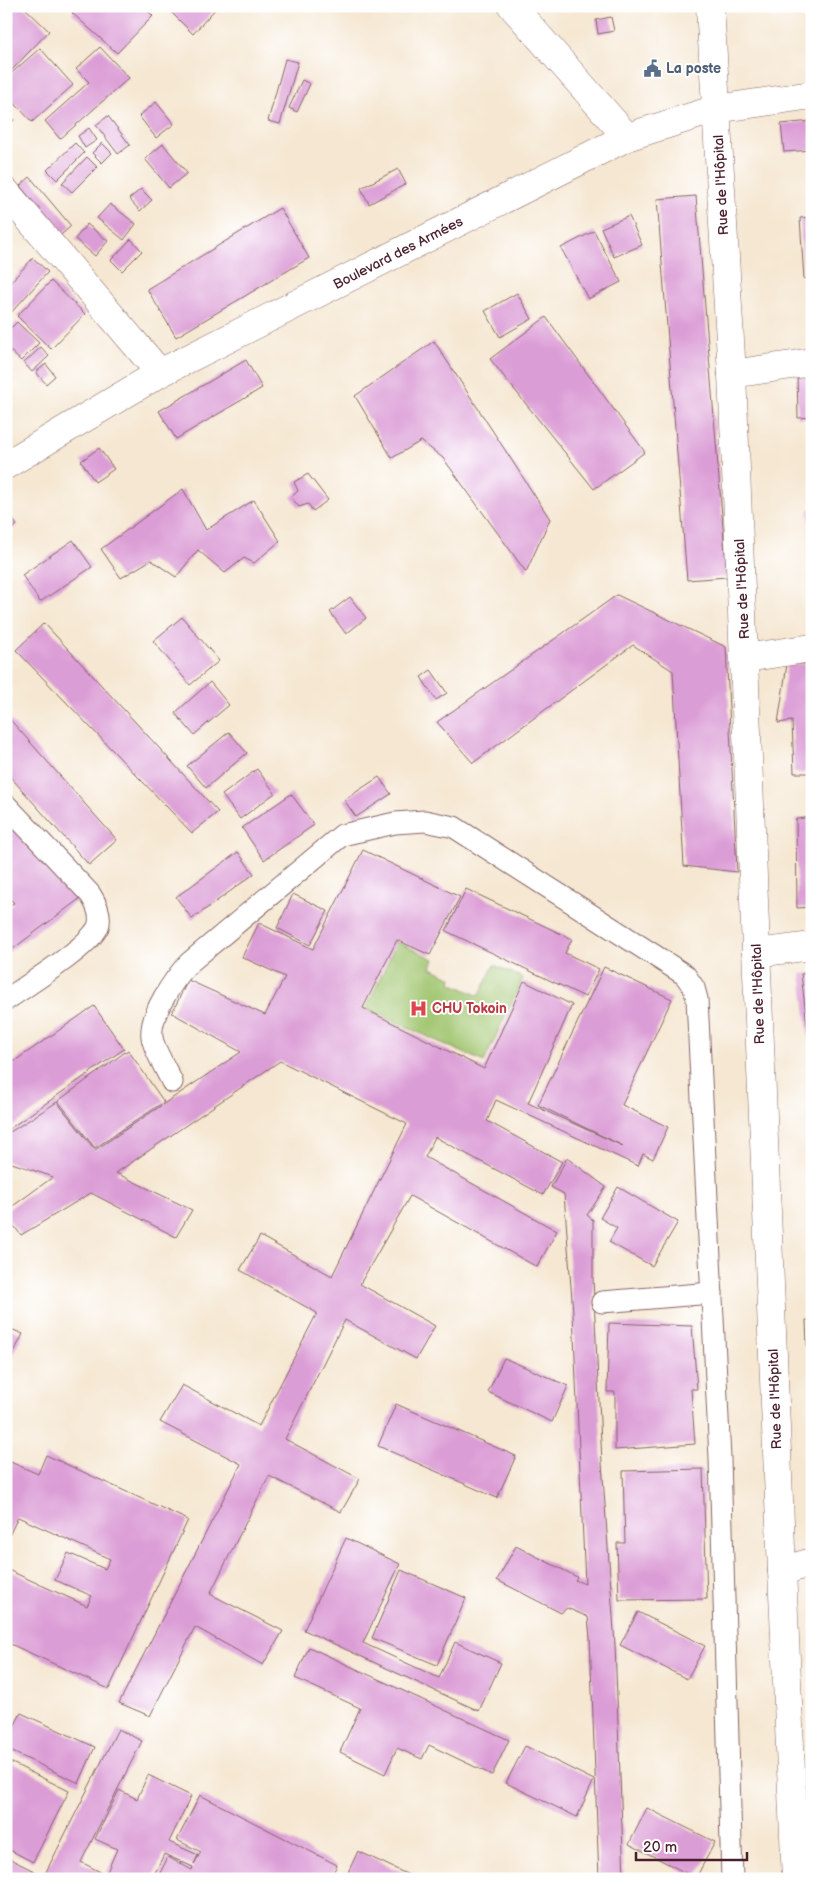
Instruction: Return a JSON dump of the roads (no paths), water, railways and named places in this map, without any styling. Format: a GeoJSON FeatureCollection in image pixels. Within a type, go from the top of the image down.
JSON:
{"type":"FeatureCollection","features":[{"type":"Feature","properties":{"kind":"street"},"geometry":{"type":"LineString","coordinates":[[512,6],[627,137]]}},
{"type":"Feature","properties":{"kind":"street","name":"Rue de l'Hôpital"},"geometry":{"type":"LineString","coordinates":[[710,6],[732,374],[796,1879]]}},
{"type":"Feature","properties":{"kind":"street","name":"Boulevard des Armées"},"geometry":{"type":"LineString","coordinates":[[6,465],[160,373],[627,137],[716,109],[812,95]]}},
{"type":"Feature","properties":{"kind":"street"},"geometry":{"type":"LineString","coordinates":[[6,192],[160,373]]}},
{"type":"Feature","properties":{"kind":"street"},"geometry":{"type":"LineString","coordinates":[[732,374],[812,362]]}},
{"type":"Feature","properties":{"kind":"street"},"geometry":{"type":"LineString","coordinates":[[745,658],[812,648]]}},
{"type":"Feature","properties":{"kind":"street"},"geometry":{"type":"LineString","coordinates":[[756,953],[812,946]]}},
{"type":"Feature","properties":{"kind":"street"},"geometry":{"type":"LineString","coordinates":[[782,1571],[812,1562]]}},
{"type":"Feature","properties":{"kind":"street"},"geometry":{"type":"LineString","coordinates":[[805,1879],[812,1876]]}},
{"type":"Feature","properties":{"kind":"lane"},"geometry":{"type":"LineString","coordinates":[[6,805],[90,894],[97,905],[98,926],[86,943],[6,1000]]}},
{"type":"Feature","properties":{"kind":"lane"},"geometry":{"type":"LineString","coordinates":[[172,1082],[152,1039],[152,1024],[156,1013],[180,972],[342,835],[396,823],[425,821],[454,827],[685,975],[694,988],[697,999],[720,1458],[732,1879]]}},
{"type":"Feature","properties":{"kind":"lane"},"geometry":{"type":"LineString","coordinates":[[602,1302],[712,1293]]}},
{"type":"Feature","properties":{"kind":"place","name":"La poste"},"geometry":{"type":"Point","coordinates":[652,68]}},
{"type":"Feature","properties":{"kind":"place","name":"CHU Tokoin"},"geometry":{"type":"Point","coordinates":[418,1008]}}]}
